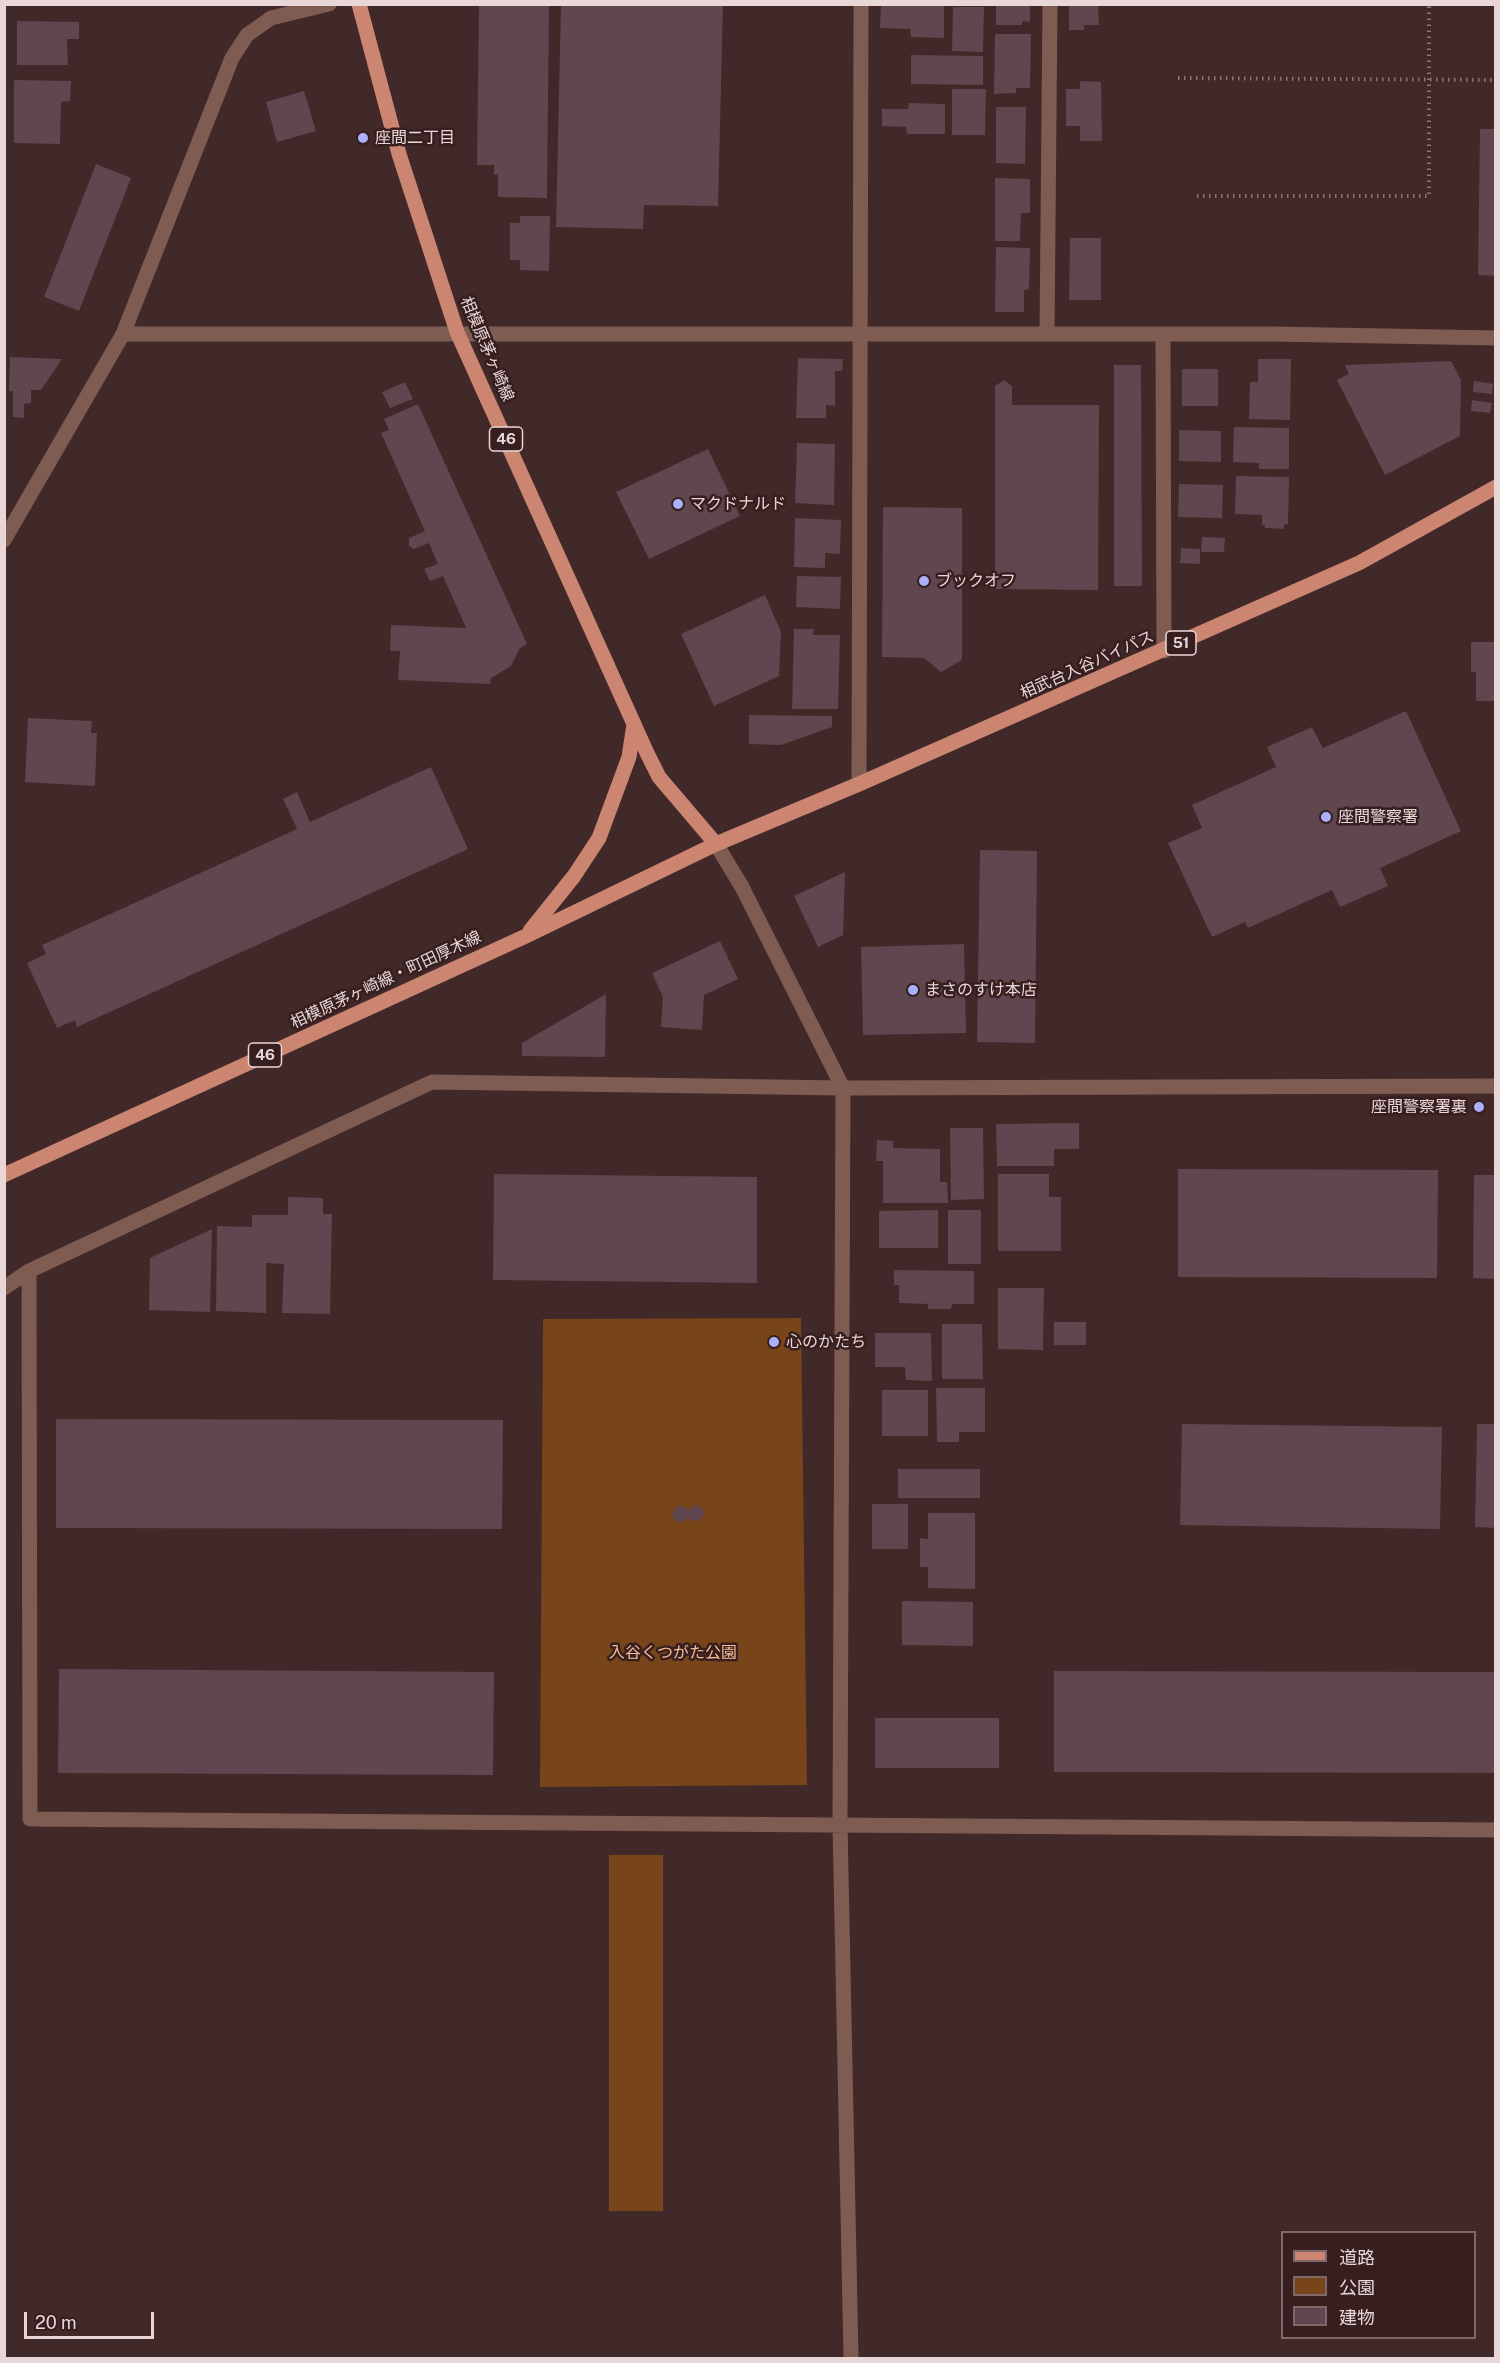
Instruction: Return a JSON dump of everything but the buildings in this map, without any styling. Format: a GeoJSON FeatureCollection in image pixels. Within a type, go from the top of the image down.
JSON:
{"type":"FeatureCollection","features":[{"type":"Feature","properties":{"kind":"main road","name":"相模原茅ヶ崎線"},"geometry":{"type":"LineString","coordinates":[[359,4],[399,154],[458,332],[659,777],[716,844]]}},
{"type":"Feature","properties":{"kind":"main road","name":"相武台入谷バイパス"},"geometry":{"type":"LineString","coordinates":[[716,844],[860,784],[1359,563],[1496,487]]}},
{"type":"Feature","properties":{"kind":"main road"},"geometry":{"type":"LineString","coordinates":[[526,936],[574,876],[599,838],[629,757],[634,724]]}},
{"type":"Feature","properties":{"kind":"main road","name":"相模原茅ヶ崎線・町田厚木線"},"geometry":{"type":"LineString","coordinates":[[4,1174],[526,936],[716,844]]}},
{"type":"Feature","properties":{"kind":"street"},"geometry":{"type":"LineString","coordinates":[[4,540],[123,334],[232,58],[247,35],[271,18],[329,4]]}},
{"type":"Feature","properties":{"kind":"street"},"geometry":{"type":"LineString","coordinates":[[860,784],[861,4]]}},
{"type":"Feature","properties":{"kind":"street"},"geometry":{"type":"LineString","coordinates":[[1047,334],[1050,4]]}},
{"type":"Feature","properties":{"kind":"street"},"geometry":{"type":"LineString","coordinates":[[123,334],[458,332],[862,335],[1163,334],[1496,338]]}},
{"type":"Feature","properties":{"kind":"street"},"geometry":{"type":"LineString","coordinates":[[1163,334],[1164,651]]}},
{"type":"Feature","properties":{"kind":"street"},"geometry":{"type":"LineString","coordinates":[[716,844],[742,887],[843,1088],[840,1823],[851,2358]]}},
{"type":"Feature","properties":{"kind":"street"},"geometry":{"type":"LineString","coordinates":[[4,1288],[29,1271],[432,1083],[843,1088],[1496,1086]]}},
{"type":"Feature","properties":{"kind":"street"},"geometry":{"type":"LineString","coordinates":[[29,1271],[30,1819],[840,1823],[1496,1830]]}},
{"type":"Feature","properties":{"kind":"path"},"geometry":{"type":"LineString","coordinates":[[1197,196],[1429,196],[1429,4]]}},
{"type":"Feature","properties":{"kind":"path"},"geometry":{"type":"LineString","coordinates":[[1178,78],[1496,80]]}},
{"type":"Feature","properties":{"kind":"green space","name":"入谷くつがた公園"},"geometry":{"type":"Polygon","coordinates":[[[801,1318],[807,1785],[540,1787],[543,1319],[801,1318]]]}},
{"type":"Feature","properties":{"kind":"green space"},"geometry":{"type":"Polygon","coordinates":[[[609,1855],[663,1855],[663,2211],[609,2211],[609,1855]]]}},
{"type":"Feature","properties":{"kind":"place","name":"座間二丁目"},"geometry":{"type":"Point","coordinates":[363,138]}},
{"type":"Feature","properties":{"kind":"place","name":"マクドナルド"},"geometry":{"type":"Point","coordinates":[678,504]}},
{"type":"Feature","properties":{"kind":"place","name":"ブックオフ"},"geometry":{"type":"Point","coordinates":[924,581]}},
{"type":"Feature","properties":{"kind":"place","name":"座間警察署"},"geometry":{"type":"Point","coordinates":[1326,817]}},
{"type":"Feature","properties":{"kind":"place","name":"まさのすけ本店"},"geometry":{"type":"Point","coordinates":[913,990]}},
{"type":"Feature","properties":{"kind":"place","name":"座間警察署裏"},"geometry":{"type":"Point","coordinates":[1479,1107]}},
{"type":"Feature","properties":{"kind":"place","name":"心のかたち"},"geometry":{"type":"Point","coordinates":[774,1342]}}]}
